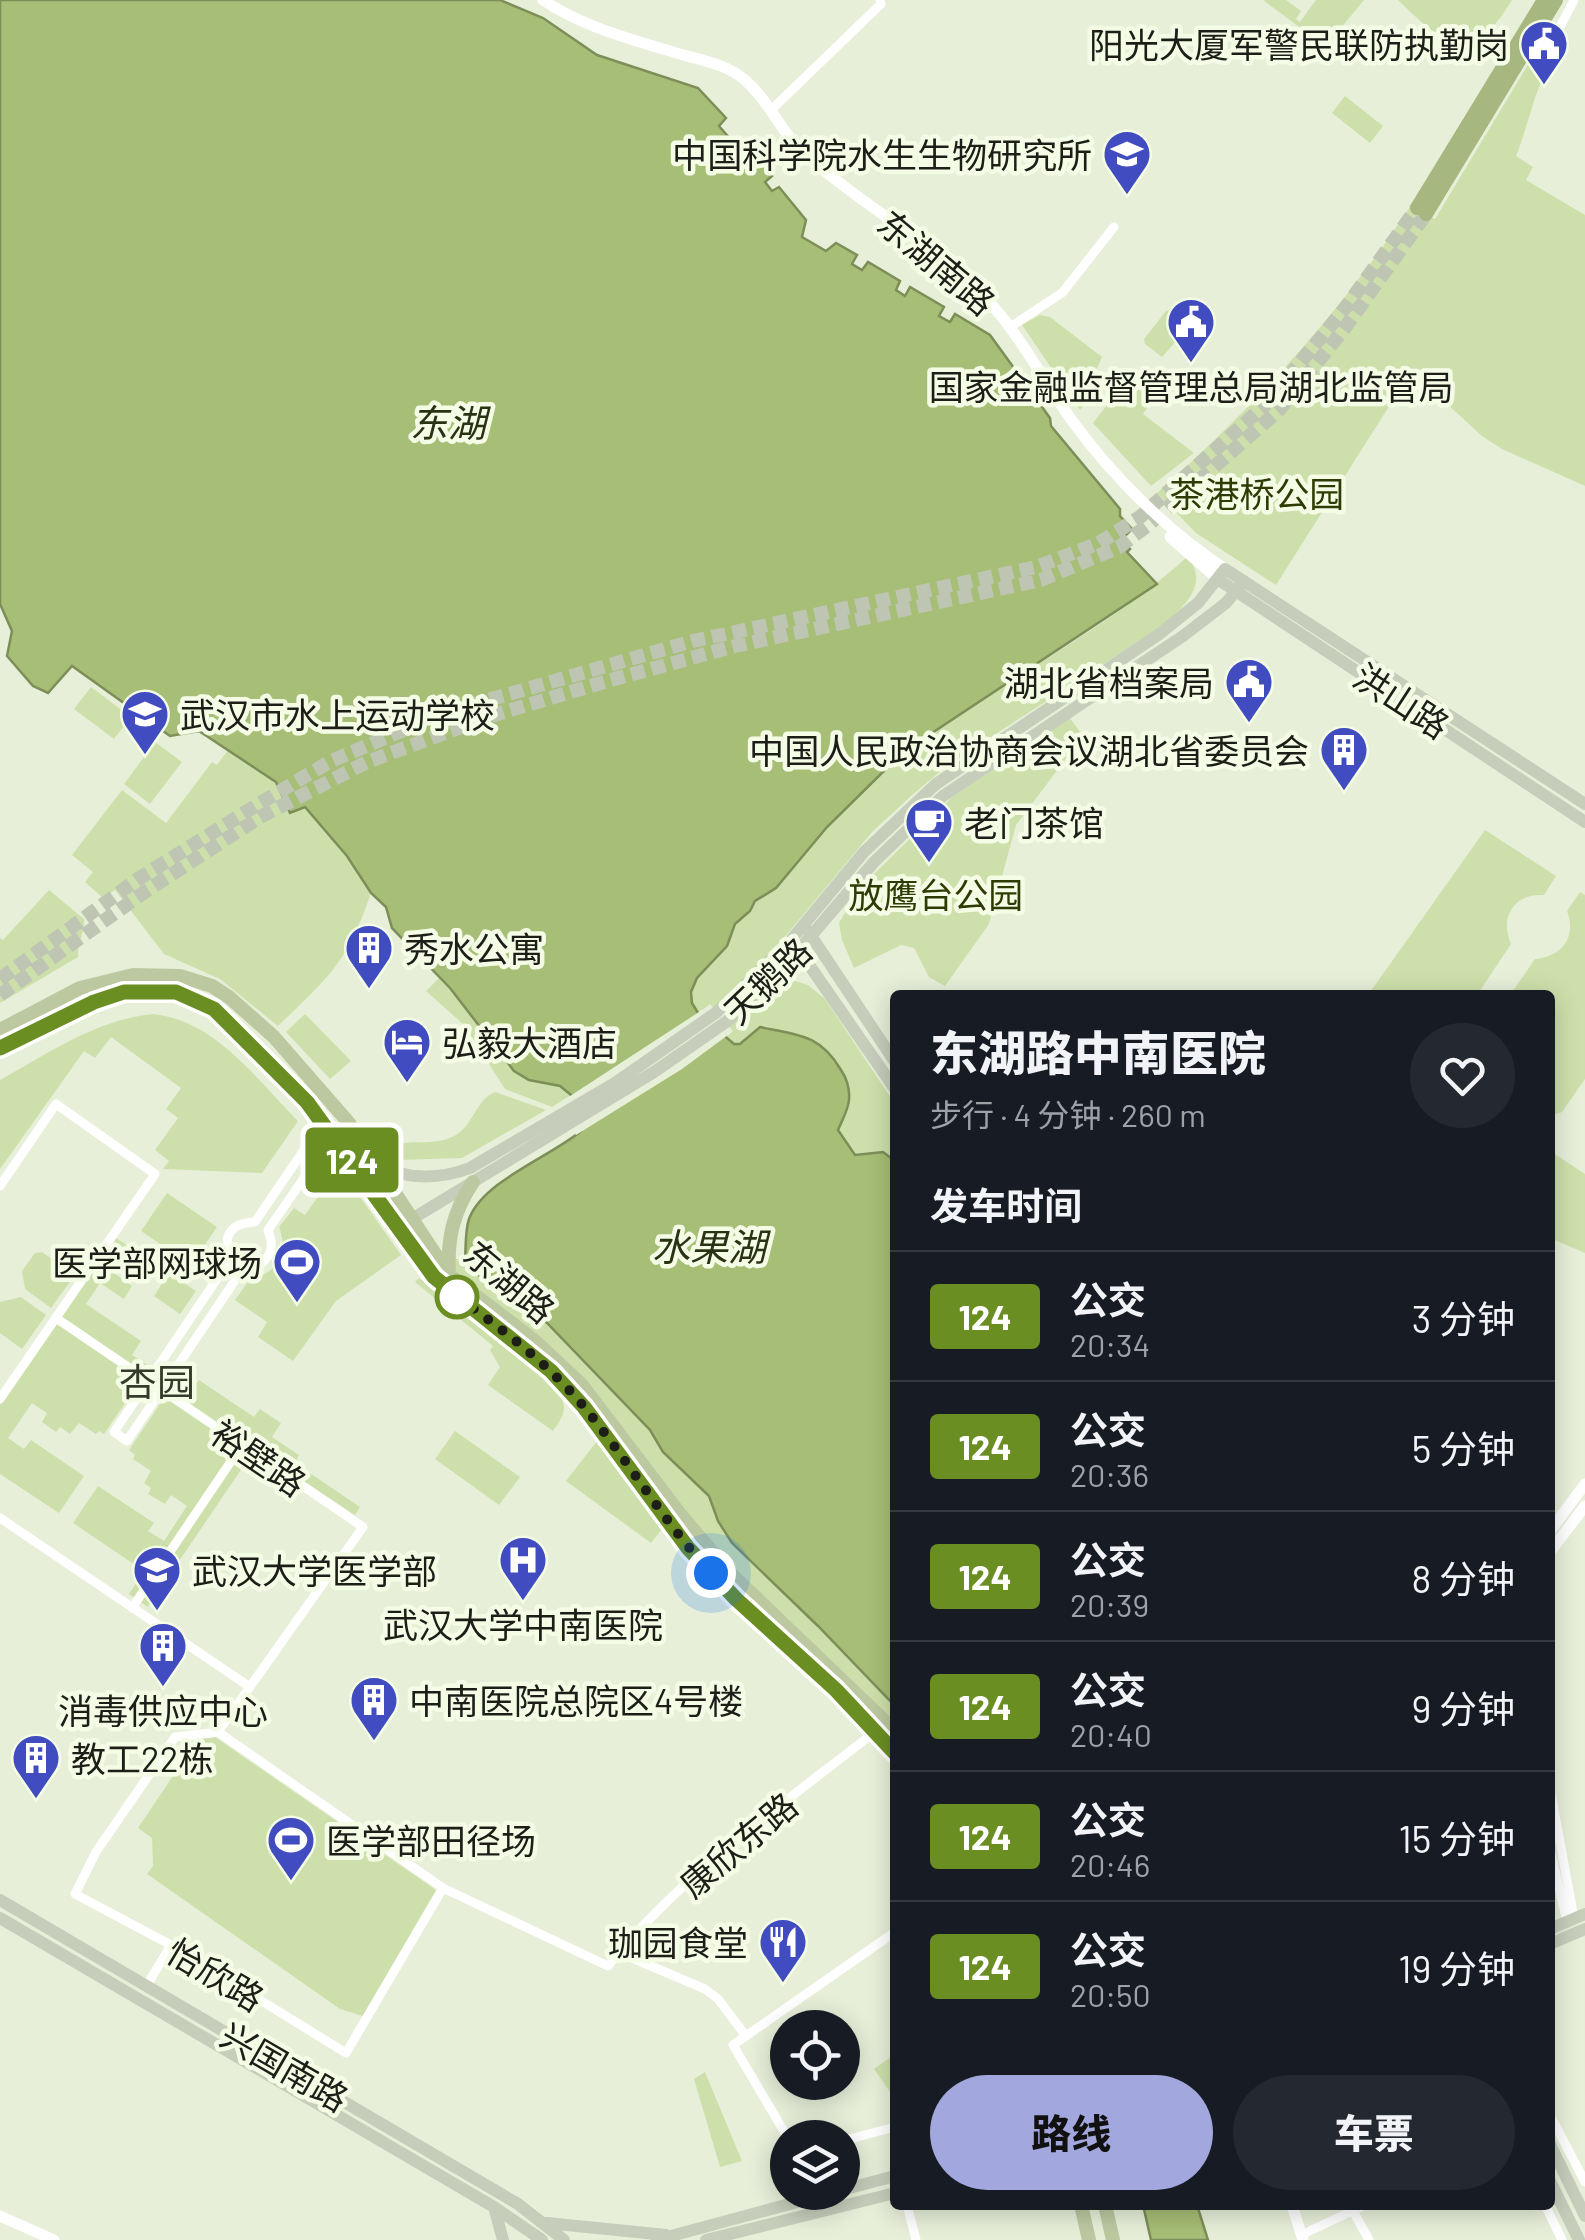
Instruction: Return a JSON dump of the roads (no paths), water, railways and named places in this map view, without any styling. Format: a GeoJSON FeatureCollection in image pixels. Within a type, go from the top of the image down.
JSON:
{"type":"FeatureCollection","features":[{"type":"Feature","properties":{"kind":"highway"},"geometry":{"type":"LineString","coordinates":[[1544,0],[1421,211],[1556,0]]}},
{"type":"Feature","properties":{"kind":"main road","name":"洪山路"},"geometry":{"type":"LineString","coordinates":[[1222,574],[1585,822]]}},
{"type":"Feature","properties":{"kind":"main road","name":"天鹅路"},"geometry":{"type":"LineString","coordinates":[[808,931],[864,852],[936,784],[1158,635],[1198,602],[1222,574]]}},
{"type":"Feature","properties":{"kind":"main road","name":"洪山路"},"geometry":{"type":"LineString","coordinates":[[1240,587],[1585,804]]}},
{"type":"Feature","properties":{"kind":"main road","name":"天鹅路"},"geometry":{"type":"LineString","coordinates":[[379,1164],[416,1176],[458,1173],[676,1058],[795,946],[943,796],[1174,642],[1216,612],[1240,587]]}},
{"type":"Feature","properties":{"kind":"main road"},"geometry":{"type":"LineString","coordinates":[[808,931],[890,1054]]}},
{"type":"Feature","properties":{"kind":"main road"},"geometry":{"type":"LineString","coordinates":[[795,946],[890,1083]]}},
{"type":"Feature","properties":{"kind":"main road","name":"东湖路"},"geometry":{"type":"LineString","coordinates":[[0,1030],[98,982],[153,974],[196,980],[229,997],[274,1037],[329,1097],[379,1164],[404,1224],[434,1277],[551,1371],[584,1407],[688,1548],[890,1747]]}},
{"type":"Feature","properties":{"kind":"main road","name":"东湖路"},"geometry":{"type":"LineString","coordinates":[[0,1048],[114,995],[149,990],[176,992],[203,1002],[225,1018],[287,1080],[450,1275],[536,1342],[581,1384],[712,1553],[890,1727]]}},
{"type":"Feature","properties":{"kind":"main road","name":"天鹅路"},"geometry":{"type":"LineString","coordinates":[[404,1224],[566,1119]]}},
{"type":"Feature","properties":{"kind":"main road"},"geometry":{"type":"LineString","coordinates":[[450,1275],[449,1240],[455,1214],[473,1182]]}},
{"type":"Feature","properties":{"kind":"main road","name":"兴国南路"},"geometry":{"type":"LineString","coordinates":[[0,1900],[544,2223],[564,2240]]}},
{"type":"Feature","properties":{"kind":"main road","name":"兴国南路"},"geometry":{"type":"LineString","coordinates":[[0,1918],[494,2207],[542,2240]]}},
{"type":"Feature","properties":{"kind":"main road"},"geometry":{"type":"LineString","coordinates":[[1555,1940],[1578,1921]]}},
{"type":"Feature","properties":{"kind":"main road"},"geometry":{"type":"LineString","coordinates":[[1555,2154],[1585,2216]]}},
{"type":"Feature","properties":{"kind":"main road"},"geometry":{"type":"LineString","coordinates":[[860,2185],[890,2177]]}},
{"type":"Feature","properties":{"kind":"main road"},"geometry":{"type":"LineString","coordinates":[[1555,2191],[1579,2240]]}},
{"type":"Feature","properties":{"kind":"main road"},"geometry":{"type":"LineString","coordinates":[[706,2240],[890,2194]]}},
{"type":"Feature","properties":{"kind":"main road"},"geometry":{"type":"LineString","coordinates":[[494,2207],[503,2240]]}},
{"type":"Feature","properties":{"kind":"main road"},"geometry":{"type":"LineString","coordinates":[[656,2240],[770,2210]]}},
{"type":"Feature","properties":{"kind":"main road"},"geometry":{"type":"LineString","coordinates":[[1080,2210],[1089,2240]]}},
{"type":"Feature","properties":{"kind":"main road"},"geometry":{"type":"LineString","coordinates":[[1107,2210],[1114,2240]]}},
{"type":"Feature","properties":{"kind":"main road"},"geometry":{"type":"LineString","coordinates":[[544,2223],[674,2236]]}},
{"type":"Feature","properties":{"kind":"street","name":"东湖南路"},"geometry":{"type":"LineString","coordinates":[[543,0],[592,26],[732,71],[751,85],[785,134],[808,158],[974,286],[1010,327],[1096,450],[1174,531],[1222,574]]}},
{"type":"Feature","properties":{"kind":"street"},"geometry":{"type":"LineString","coordinates":[[770,111],[881,4],[880,0]]}},
{"type":"Feature","properties":{"kind":"street"},"geometry":{"type":"LineString","coordinates":[[1547,52],[1574,0]]}},
{"type":"Feature","properties":{"kind":"street"},"geometry":{"type":"LineString","coordinates":[[1010,327],[1062,293],[1114,227]]}},
{"type":"Feature","properties":{"kind":"street"},"geometry":{"type":"LineString","coordinates":[[0,1186],[56,1104],[155,1174],[0,1398]]}},
{"type":"Feature","properties":{"kind":"street"},"geometry":{"type":"LineString","coordinates":[[323,1122],[255,1222],[238,1225],[230,1233],[227,1245],[231,1258],[244,1267],[259,1265],[269,1256],[268,1230],[334,1135]]}},
{"type":"Feature","properties":{"kind":"street"},"geometry":{"type":"LineString","coordinates":[[231,1258],[114,1432],[127,1441],[244,1267]]}},
{"type":"Feature","properties":{"kind":"street","name":"裕壁路"},"geometry":{"type":"LineString","coordinates":[[56,1318],[363,1527],[250,1687]]}},
{"type":"Feature","properties":{"kind":"street"},"geometry":{"type":"LineString","coordinates":[[132,1608],[242,1445]]}},
{"type":"Feature","properties":{"kind":"street"},"geometry":{"type":"LineString","coordinates":[[1555,1545],[1581,1508],[1585,1484]]}},
{"type":"Feature","properties":{"kind":"street"},"geometry":{"type":"LineString","coordinates":[[1555,1527],[1581,1508]]}},
{"type":"Feature","properties":{"kind":"street"},"geometry":{"type":"LineString","coordinates":[[0,1518],[250,1687],[218,1732],[443,1888]]}},
{"type":"Feature","properties":{"kind":"street","name":"康欣东路"},"geometry":{"type":"LineString","coordinates":[[443,1888],[608,1966],[728,1848],[876,1731]]}},
{"type":"Feature","properties":{"kind":"street","name":"怡欣路"},"geometry":{"type":"LineString","coordinates":[[218,1732],[175,1736],[96,1852],[75,1894],[171,1945],[346,2052],[443,1888]]}},
{"type":"Feature","properties":{"kind":"street"},"geometry":{"type":"LineString","coordinates":[[1555,1812],[1578,1921]]}},
{"type":"Feature","properties":{"kind":"street"},"geometry":{"type":"LineString","coordinates":[[1555,1862],[1578,1921]]}},
{"type":"Feature","properties":{"kind":"street"},"geometry":{"type":"LineString","coordinates":[[778,2120],[734,2044],[890,1935]]}},
{"type":"Feature","properties":{"kind":"street"},"geometry":{"type":"LineString","coordinates":[[146,1985],[171,1945]]}},
{"type":"Feature","properties":{"kind":"street"},"geometry":{"type":"LineString","coordinates":[[618,1952],[705,1988],[746,2036]]}},
{"type":"Feature","properties":{"kind":"street"},"geometry":{"type":"LineString","coordinates":[[1555,2124],[1585,2182]]}},
{"type":"Feature","properties":{"kind":"street"},"geometry":{"type":"LineString","coordinates":[[860,2136],[890,2128]]}},
{"type":"Feature","properties":{"kind":"street"},"geometry":{"type":"LineString","coordinates":[[909,2210],[916,2240]]}},
{"type":"Feature","properties":{"kind":"street"},"geometry":{"type":"LineString","coordinates":[[1294,2210],[1302,2238],[1354,2210],[1368,2240]]}},
{"type":"Feature","properties":{"kind":"street"},"geometry":{"type":"LineString","coordinates":[[1547,2210],[1562,2240]]}},
{"type":"Feature","properties":{"kind":"street"},"geometry":{"type":"LineString","coordinates":[[0,2216],[54,2240]]}},
{"type":"Feature","properties":{"kind":"water","name":"东湖"},"geometry":{"type":"Polygon","coordinates":[[[0,0],[500,0],[543,18],[597,55],[698,88],[726,118],[719,126],[739,149],[746,143],[772,176],[765,182],[772,191],[779,187],[806,220],[802,237],[826,251],[836,243],[857,255],[852,264],[862,270],[868,262],[900,281],[896,290],[905,296],[910,287],[944,307],[939,316],[950,322],[955,314],[990,335],[1050,418],[1051,426],[1120,509],[1120,516],[1132,529],[1121,540],[1157,584],[890,765],[827,827],[776,888],[755,901],[735,924],[727,946],[697,978],[691,992],[698,1013],[734,1044],[740,1044],[760,1027],[807,1038],[825,1049],[843,1073],[848,1088],[848,1104],[838,1130],[855,1155],[883,1152],[890,1157],[890,1701],[732,1543],[709,1496],[663,1452],[650,1430],[521,1296],[489,1284],[465,1259],[469,1219],[477,1205],[502,1181],[581,1131],[571,1095],[560,1086],[529,1080],[514,1071],[450,988],[392,928],[386,907],[305,807],[290,813],[276,782],[199,731],[170,736],[72,666],[48,693],[33,686],[7,656],[12,631],[0,604],[0,0]]]}},
{"type":"Feature","properties":{"kind":"water"},"geometry":{"type":"Polygon","coordinates":[[[1144,2210],[1199,2210],[1208,2240],[1151,2240],[1144,2210]]]}},
{"type":"Feature","properties":{"kind":"tunnel"},"geometry":{"type":"LineString","coordinates":[[0,979],[138,879],[257,805],[329,762],[443,713],[693,641],[1036,567],[1099,543],[1140,517],[1265,405],[1346,307],[1417,208]]}},
{"type":"Feature","properties":{"kind":"tunnel"},"geometry":{"type":"LineString","coordinates":[[0,995],[146,891],[260,817],[367,762],[491,716],[604,682],[735,646],[1041,580],[1119,547],[1279,410],[1344,329],[1426,214]]}},
{"type":"Feature","properties":{"kind":"place","name":"阳光大厦军警民联防执勤岗"},"geometry":{"type":"Point","coordinates":[1544,86]}},
{"type":"Feature","properties":{"kind":"place","name":"中国科学院水生生物研究所"},"geometry":{"type":"Point","coordinates":[1127,196]}},
{"type":"Feature","properties":{"kind":"place","name":"国家金融监督管理总局湖北监管局"},"geometry":{"type":"Point","coordinates":[1191,364]}},
{"type":"Feature","properties":{"kind":"place","name":"湖北省档案局"},"geometry":{"type":"Point","coordinates":[1249,724]}},
{"type":"Feature","properties":{"kind":"place","name":"武汉市水上运动学校"},"geometry":{"type":"Point","coordinates":[145,756]}},
{"type":"Feature","properties":{"kind":"place","name":"中国人民政治协商会议湖北省委员会"},"geometry":{"type":"Point","coordinates":[1344,792]}},
{"type":"Feature","properties":{"kind":"place","name":"老门茶馆"},"geometry":{"type":"Point","coordinates":[929,864]}},
{"type":"Feature","properties":{"kind":"place","name":"秀水公寓"},"geometry":{"type":"Point","coordinates":[369,990]}},
{"type":"Feature","properties":{"kind":"place","name":"弘毅大酒店"},"geometry":{"type":"Point","coordinates":[407,1084]}},
{"type":"Feature","properties":{"kind":"place","name":"医学部网球场"},"geometry":{"type":"Point","coordinates":[297,1304]}},
{"type":"Feature","properties":{"kind":"place","name":"武汉大学中南医院"},"geometry":{"type":"Point","coordinates":[523,1602]}},
{"type":"Feature","properties":{"kind":"place","name":"武汉大学医学部"},"geometry":{"type":"Point","coordinates":[157,1612]}},
{"type":"Feature","properties":{"kind":"place","name":"消毒供应中心"},"geometry":{"type":"Point","coordinates":[163,1688]}},
{"type":"Feature","properties":{"kind":"place","name":"中南医院总院区4号楼"},"geometry":{"type":"Point","coordinates":[374,1742]}},
{"type":"Feature","properties":{"kind":"place","name":"教工22栋"},"geometry":{"type":"Point","coordinates":[36,1800]}},
{"type":"Feature","properties":{"kind":"place","name":"医学部田径场"},"geometry":{"type":"Point","coordinates":[291,1882]}},
{"type":"Feature","properties":{"kind":"place","name":"珈园食堂"},"geometry":{"type":"Point","coordinates":[783,1984]}},
{"type":"Feature","properties":{"kind":"district","name":"杏园"},"geometry":{"type":"Point","coordinates":[157,1381]}},
{"type":"Feature","properties":{"kind":"park label","name":"茶港桥公园"},"geometry":{"type":"Point","coordinates":[1257,493]}},
{"type":"Feature","properties":{"kind":"park label","name":"放鹰台公园"},"geometry":{"type":"Point","coordinates":[936,894]}},
{"type":"Feature","properties":{"kind":"water label","name":"水果湖"},"geometry":{"type":"Point","coordinates":[709,1246]}}]}
